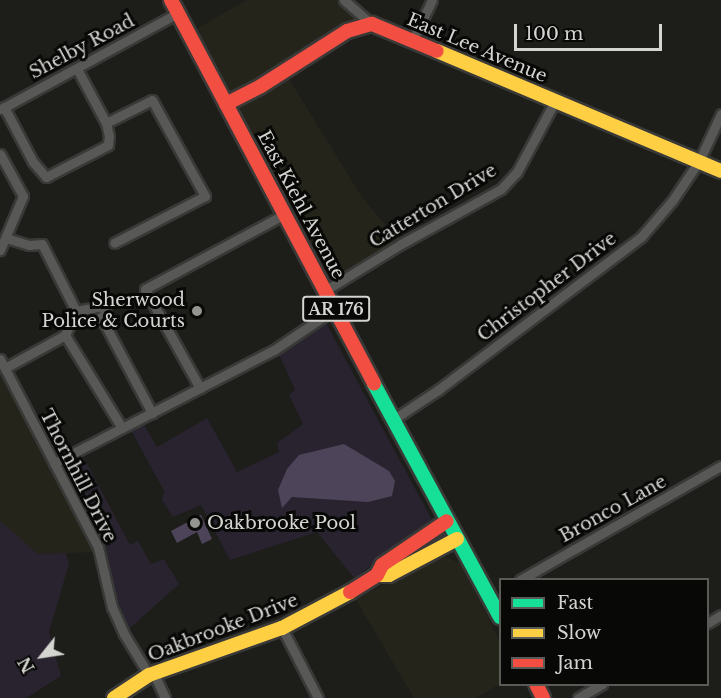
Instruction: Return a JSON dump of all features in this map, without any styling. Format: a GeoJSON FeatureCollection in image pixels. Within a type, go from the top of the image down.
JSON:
{"type":"FeatureCollection","features":[{"type":"Feature","properties":{"kind":"street","name":"East Kiehl Avenue"},"geometry":{"type":"LineString","coordinates":[[171,0],[447,521],[495,594],[499,609]]}},
{"type":"Feature","properties":{"kind":"street"},"geometry":{"type":"LineString","coordinates":[[345,0],[372,24]]}},
{"type":"Feature","properties":{"kind":"street"},"geometry":{"type":"LineString","coordinates":[[413,39],[432,0]]}},
{"type":"Feature","properties":{"kind":"street","name":"Shelby Road"},"geometry":{"type":"LineString","coordinates":[[2,108],[178,13]]}},
{"type":"Feature","properties":{"kind":"street"},"geometry":{"type":"LineString","coordinates":[[226,104],[261,86],[347,31],[372,24]]}},
{"type":"Feature","properties":{"kind":"street","name":"East Lee Avenue"},"geometry":{"type":"LineString","coordinates":[[372,24],[413,39],[721,171]]}},
{"type":"Feature","properties":{"kind":"street"},"geometry":{"type":"LineString","coordinates":[[2,108],[33,162],[46,177],[108,145],[109,136],[105,123],[76,69]]}},
{"type":"Feature","properties":{"kind":"street"},"geometry":{"type":"LineString","coordinates":[[105,123],[152,100],[205,196],[114,243]]}},
{"type":"Feature","properties":{"kind":"street","name":"Catterton Drive"},"geometry":{"type":"LineString","coordinates":[[326,290],[401,244],[501,189],[517,172],[555,101]]}},
{"type":"Feature","properties":{"kind":"street","name":"Christopher Drive"},"geometry":{"type":"LineString","coordinates":[[394,419],[618,256],[657,219],[699,161],[721,114]]}},
{"type":"Feature","properties":{"kind":"street"},"geometry":{"type":"LineString","coordinates":[[0,154],[23,196],[0,250]]}},
{"type":"Feature","properties":{"kind":"street"},"geometry":{"type":"LineString","coordinates":[[200,388],[145,289],[285,214]]}},
{"type":"Feature","properties":{"kind":"street"},"geometry":{"type":"LineString","coordinates":[[6,238],[29,245],[42,244],[76,311]]}},
{"type":"Feature","properties":{"kind":"street"},"geometry":{"type":"LineString","coordinates":[[76,311],[102,306],[106,314],[101,317],[152,413]]}},
{"type":"Feature","properties":{"kind":"street"},"geometry":{"type":"LineString","coordinates":[[54,463],[273,350],[336,308]]}},
{"type":"Feature","properties":{"kind":"street"},"geometry":{"type":"LineString","coordinates":[[5,368],[65,335],[76,311]]}},
{"type":"Feature","properties":{"kind":"street"},"geometry":{"type":"LineString","coordinates":[[65,335],[122,428]]}},
{"type":"Feature","properties":{"kind":"street","name":"Thornhill Drive"},"geometry":{"type":"LineString","coordinates":[[0,359],[98,547],[112,608],[124,634],[165,698]]}},
{"type":"Feature","properties":{"kind":"street","name":"Bronco Lane"},"geometry":{"type":"LineString","coordinates":[[522,578],[721,466]]}},
{"type":"Feature","properties":{"kind":"street","name":"Oakbrooke Drive"},"geometry":{"type":"LineString","coordinates":[[114,698],[152,675],[282,628],[332,604],[377,575],[382,565],[447,521]]}},
{"type":"Feature","properties":{"kind":"street","name":"Oakbrooke Drive"},"geometry":{"type":"LineString","coordinates":[[377,575],[388,575],[457,539]]}},
{"type":"Feature","properties":{"kind":"street"},"geometry":{"type":"LineString","coordinates":[[282,628],[318,698]]}},
{"type":"Feature","properties":{"kind":"street"},"geometry":{"type":"LineString","coordinates":[[578,698],[599,686]]}},
{"type":"Feature","properties":{"kind":"shaded area"},"geometry":{"type":"Polygon","coordinates":[[[247,0],[344,0],[372,24],[284,71],[362,197],[401,244],[326,290],[189,33],[247,0]]]}},
{"type":"Feature","properties":{"kind":"shaded area"},"geometry":{"type":"Polygon","coordinates":[[[326,323],[433,522],[354,578],[317,532],[230,560],[201,505],[173,517],[162,500],[164,491],[131,430],[143,423],[157,447],[207,418],[237,472],[279,452],[277,443],[303,424],[289,395],[295,390],[278,352],[326,323]]]}},
{"type":"Feature","properties":{"kind":"shaded area"},"geometry":{"type":"Polygon","coordinates":[[[0,358],[99,552],[38,554],[0,584],[0,358]]]}},
{"type":"Feature","properties":{"kind":"shaded area"},"geometry":{"type":"Polygon","coordinates":[[[344,444],[389,471],[395,481],[392,496],[368,502],[292,497],[282,508],[278,490],[287,469],[299,455],[344,444]]]}},
{"type":"Feature","properties":{"kind":"shaded area"},"geometry":{"type":"Polygon","coordinates":[[[84,458],[130,545],[138,541],[151,564],[164,559],[179,584],[129,629],[114,590],[106,547],[64,469],[84,458]]]}},
{"type":"Feature","properties":{"kind":"shaded area","name":"Oakbrooke Pool"},"geometry":{"type":"Polygon","coordinates":[[[201,515],[212,539],[202,544],[197,532],[177,543],[171,531],[201,515]]]}},
{"type":"Feature","properties":{"kind":"shaded area"},"geometry":{"type":"Polygon","coordinates":[[[0,521],[38,554],[66,553],[69,564],[49,632],[61,676],[26,698],[0,698],[0,521]]]}},
{"type":"Feature","properties":{"kind":"shaded area"},"geometry":{"type":"Polygon","coordinates":[[[445,556],[461,564],[499,640],[499,685],[476,698],[414,698],[356,600],[430,558],[445,556]]]}},
{"type":"Feature","properties":{"kind":"traffic: fast"},"geometry":{"type":"LineString","coordinates":[[374,384],[499,615]]}},
{"type":"Feature","properties":{"kind":"traffic: slow"},"geometry":{"type":"LineString","coordinates":[[437,51],[721,171]]}},
{"type":"Feature","properties":{"kind":"traffic: slow"},"geometry":{"type":"LineString","coordinates":[[377,575],[389,575],[457,539]]}},
{"type":"Feature","properties":{"kind":"traffic: slow"},"geometry":{"type":"LineString","coordinates":[[114,698],[149,675],[282,628],[350,592]]}},
{"type":"Feature","properties":{"kind":"traffic: jam"},"geometry":{"type":"LineString","coordinates":[[171,0],[374,384]]}},
{"type":"Feature","properties":{"kind":"traffic: jam"},"geometry":{"type":"LineString","coordinates":[[226,104],[261,86],[347,31],[372,24],[437,51]]}},
{"type":"Feature","properties":{"kind":"traffic: jam"},"geometry":{"type":"LineString","coordinates":[[350,592],[377,575],[382,565],[447,521]]}},
{"type":"Feature","properties":{"kind":"traffic: jam"},"geometry":{"type":"LineString","coordinates":[[537,686],[543,698]]}},
{"type":"Feature","properties":{"kind":"place","name":"Sherwood Police & Courts"},"geometry":{"type":"Point","coordinates":[197,311]}},
{"type":"Feature","properties":{"kind":"place","name":"Oakbrooke Pool"},"geometry":{"type":"Point","coordinates":[195,523]}}]}
